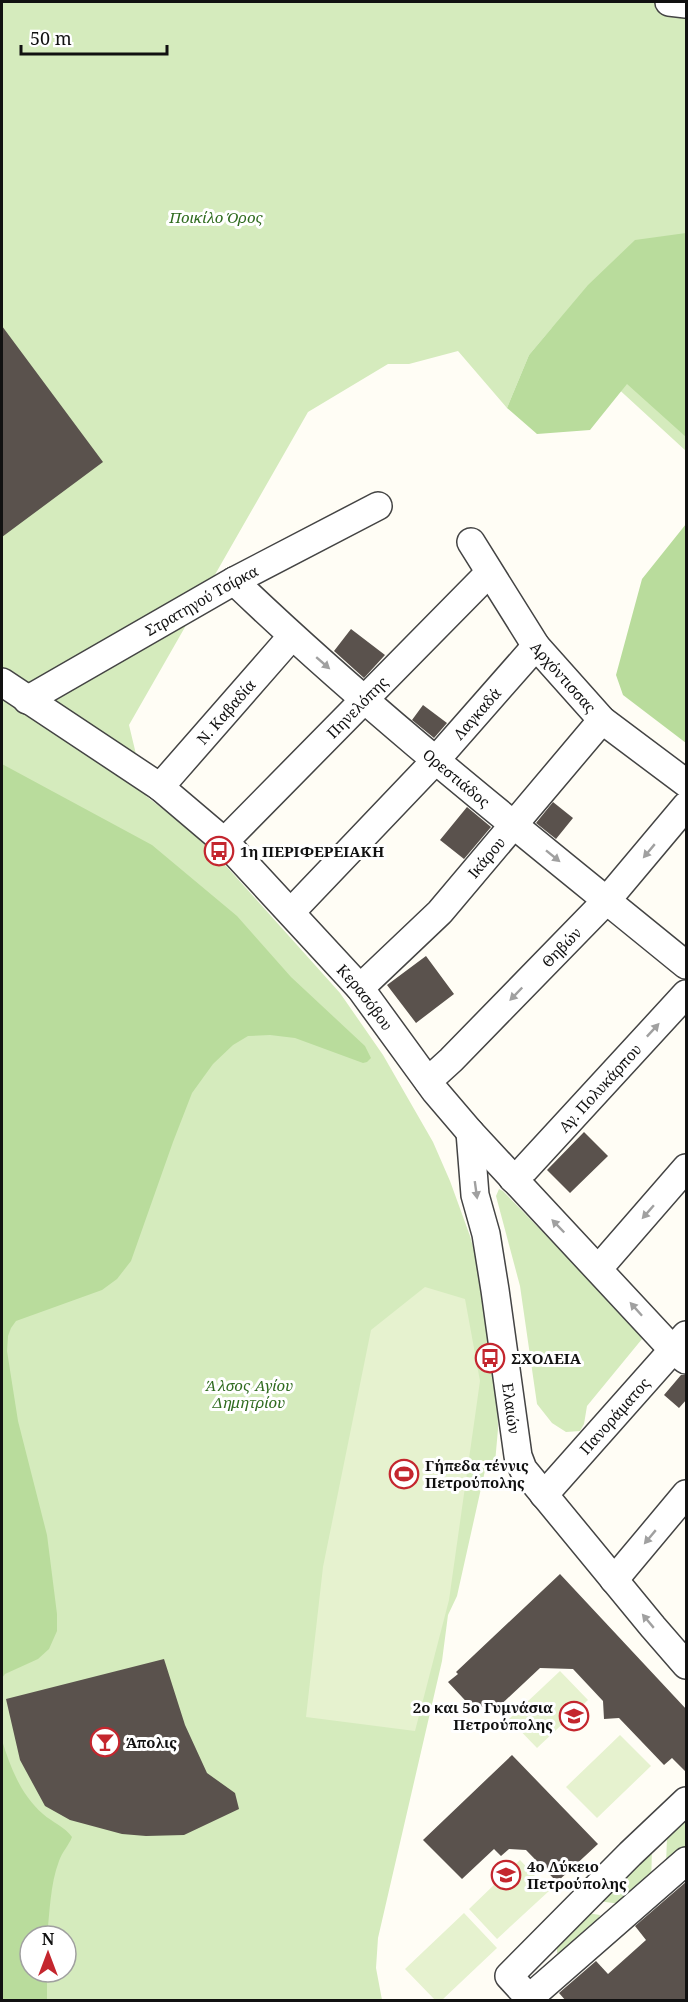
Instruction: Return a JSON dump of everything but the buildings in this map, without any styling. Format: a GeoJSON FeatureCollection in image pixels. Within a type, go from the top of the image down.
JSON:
{"type":"FeatureCollection","features":[{"type":"Feature","properties":{"kind":"street"},"geometry":{"type":"LineString","coordinates":[[669,2],[687,3]]}},
{"type":"Feature","properties":{"kind":"street","name":"Στρατηγού Τσίρκα"},"geometry":{"type":"LineString","coordinates":[[27,700],[234,580],[378,506]]}},
{"type":"Feature","properties":{"kind":"street","name":"Αρχόντισσας"},"geometry":{"type":"LineString","coordinates":[[471,542],[536,646],[602,720],[687,783]]}},
{"type":"Feature","properties":{"kind":"street","name":"Πηνελόπης"},"geometry":{"type":"LineString","coordinates":[[225,841],[489,573]]}},
{"type":"Feature","properties":{"kind":"street","name":"Ορεστιάδος"},"geometry":{"type":"LineString","coordinates":[[234,580],[292,636],[435,761],[687,965]]}},
{"type":"Feature","properties":{"kind":"street","name":"N. Καβαδία"},"geometry":{"type":"LineString","coordinates":[[160,787],[292,636]]}},
{"type":"Feature","properties":{"kind":"street","name":"Λαγκαδά"},"geometry":{"type":"LineString","coordinates":[[291,912],[435,761],[536,646]]}},
{"type":"Feature","properties":{"kind":"street","name":"Κερασόβου"},"geometry":{"type":"LineString","coordinates":[[2,682],[160,787],[225,841],[360,988],[428,1081],[470,1132],[598,1268],[682,1349]]}},
{"type":"Feature","properties":{"kind":"street","name":"Ικάρου"},"geometry":{"type":"LineString","coordinates":[[360,988],[440,912],[602,720]]}},
{"type":"Feature","properties":{"kind":"street","name":"Θηβών"},"geometry":{"type":"LineString","coordinates":[[428,1081],[607,900],[687,806]]}},
{"type":"Feature","properties":{"kind":"street","name":"Αγ. Πολυκάρπου"},"geometry":{"type":"LineString","coordinates":[[513,1179],[687,994]]}},
{"type":"Feature","properties":{"kind":"street","name":"Ελαιών"},"geometry":{"type":"LineString","coordinates":[[470,1132],[476,1195],[494,1279],[518,1456],[523,1469],[614,1580],[682,1648]]}},
{"type":"Feature","properties":{"kind":"street"},"geometry":{"type":"LineString","coordinates":[[598,1268],[687,1168]]}},
{"type":"Feature","properties":{"kind":"street","name":"Πανοράματος"},"geometry":{"type":"LineString","coordinates":[[544,1495],[682,1349]]}},
{"type":"Feature","properties":{"kind":"street"},"geometry":{"type":"LineString","coordinates":[[614,1580],[687,1494]]}},
{"type":"Feature","properties":{"kind":"street"},"geometry":{"type":"LineString","coordinates":[[687,1801],[630,1854],[509,1976],[529,2000],[687,1861]]}},
{"type":"Feature","properties":{"kind":"green space","name":"Ποικίλο Όρος"},"geometry":{"type":"Polygon","coordinates":[[[2,2],[686,2],[686,451],[552,328],[529,355],[507,408],[458,351],[409,364],[388,364],[308,412],[129,725],[146,796],[191,831],[227,867],[340,993],[383,1055],[433,1142],[450,1181],[479,1268],[497,1382],[498,1429],[495,1463],[486,1466],[457,1596],[448,1615],[442,1661],[378,1938],[376,1968],[382,2000],[2,2000],[2,2]]]}},
{"type":"Feature","properties":{"kind":"green space"},"geometry":{"type":"Polygon","coordinates":[[[686,233],[686,437],[627,384],[590,430],[537,434],[507,408],[529,355],[588,285],[635,240],[686,233]]]}},
{"type":"Feature","properties":{"kind":"green space"},"geometry":{"type":"Polygon","coordinates":[[[686,524],[686,743],[623,695],[616,675],[642,579],[686,524]]]}},
{"type":"Feature","properties":{"kind":"green space"},"geometry":{"type":"Polygon","coordinates":[[[2,764],[152,845],[237,916],[291,977],[365,1046],[371,1058],[363,1063],[295,1038],[270,1035],[248,1036],[233,1045],[213,1064],[192,1093],[131,1261],[117,1279],[102,1290],[16,1321],[11,1328],[7,1351],[18,1421],[47,1535],[57,1631],[49,1649],[38,1659],[5,1674],[2,1678],[2,764]]]}},
{"type":"Feature","properties":{"kind":"green space"},"geometry":{"type":"Polygon","coordinates":[[[499,1189],[630,1322],[642,1339],[587,1406],[584,1424],[580,1431],[566,1432],[552,1423],[537,1404],[520,1286],[496,1196],[499,1189]]]}},
{"type":"Feature","properties":{"kind":"green space","name":"Γήπεδα τέννις Πετρούπολης"},"geometry":{"type":"Polygon","coordinates":[[[425,1287],[465,1299],[480,1381],[449,1600],[415,1731],[306,1717],[323,1567],[371,1330],[425,1287]]]}},
{"type":"Feature","properties":{"kind":"green space"},"geometry":{"type":"Polygon","coordinates":[[[560,1671],[588,1700],[537,1748],[509,1719],[560,1671]]]}},
{"type":"Feature","properties":{"kind":"green space"},"geometry":{"type":"Polygon","coordinates":[[[620,1735],[651,1766],[597,1818],[566,1787],[620,1735]]]}},
{"type":"Feature","properties":{"kind":"green space"},"geometry":{"type":"Polygon","coordinates":[[[2,1740],[13,1770],[28,1798],[43,1814],[72,1837],[56,1870],[48,1924],[18,1924],[18,1984],[47,1984],[47,2000],[2,2000],[2,1740]]]}},
{"type":"Feature","properties":{"kind":"green space"},"geometry":{"type":"Polygon","coordinates":[[[686,1810],[686,1846],[666,1866],[667,1837],[678,1827],[678,1818],[686,1810]]]}},
{"type":"Feature","properties":{"kind":"green space"},"geometry":{"type":"Polygon","coordinates":[[[652,1849],[651,1885],[628,1905],[598,1901],[640,1865],[636,1860],[652,1849]]]}},
{"type":"Feature","properties":{"kind":"green space"},"geometry":{"type":"Polygon","coordinates":[[[520,1860],[549,1891],[497,1939],[469,1909],[520,1860]]]}},
{"type":"Feature","properties":{"kind":"green space"},"geometry":{"type":"Polygon","coordinates":[[[581,1912],[600,1915],[596,1927],[589,1926],[572,1943],[571,1950],[557,1953],[557,1935],[581,1912]]]}},
{"type":"Feature","properties":{"kind":"green space"},"geometry":{"type":"Polygon","coordinates":[[[464,1913],[497,1948],[442,2000],[435,2000],[405,1969],[464,1913]]]}},
{"type":"Feature","properties":{"kind":"place","name":"1η ΠΕΡΙΦΕΡΕΙΑΚΗ"},"geometry":{"type":"Point","coordinates":[219,851]}},
{"type":"Feature","properties":{"kind":"place","name":"ΣΧΟΛΕΙΑ"},"geometry":{"type":"Point","coordinates":[490,1358]}},
{"type":"Feature","properties":{"kind":"place","name":"Γήπεδα τέννις Πετρούπολης"},"geometry":{"type":"Point","coordinates":[404,1474]}},
{"type":"Feature","properties":{"kind":"place","name":"2ο και 5ο Γυμνάσια Πετρούπολης"},"geometry":{"type":"Point","coordinates":[574,1716]}},
{"type":"Feature","properties":{"kind":"place","name":"Άπολις"},"geometry":{"type":"Point","coordinates":[105,1742]}},
{"type":"Feature","properties":{"kind":"place","name":"4ο Λύκειο Πετρούπολης"},"geometry":{"type":"Point","coordinates":[506,1875]}},
{"type":"Feature","properties":{"kind":"park label","name":"Άλσος Αγίου Δημητρίου"},"geometry":{"type":"Point","coordinates":[249,1394]}}]}
